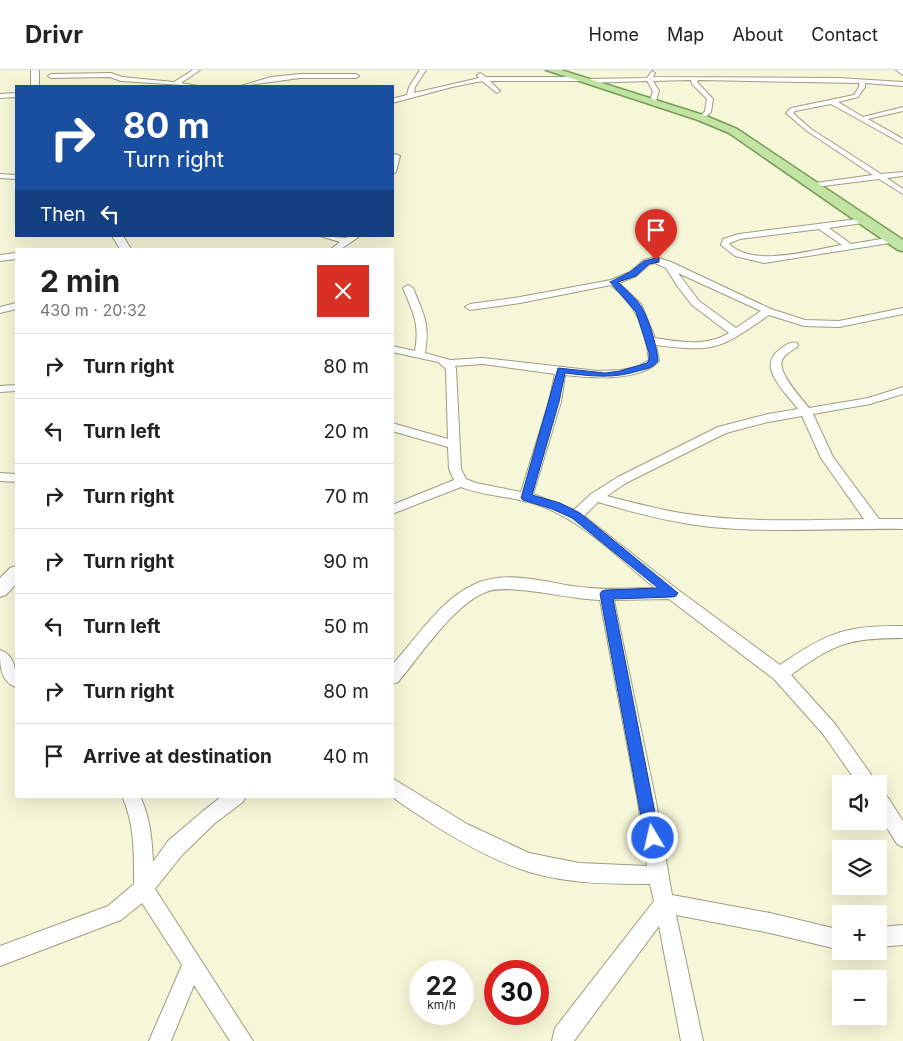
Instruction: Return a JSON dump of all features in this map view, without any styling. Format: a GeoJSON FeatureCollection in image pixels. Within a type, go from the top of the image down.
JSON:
{"type":"FeatureCollection","features":[{"type":"Feature","properties":{"kind":"main road"},"geometry":{"type":"LineString","coordinates":[[551,70],[581,77],[702,118],[751,142],[903,247]]}},
{"type":"Feature","properties":{"kind":"street"},"geometry":{"type":"LineString","coordinates":[[35,70],[35,83],[62,70]]}},
{"type":"Feature","properties":{"kind":"street"},"geometry":{"type":"LineString","coordinates":[[175,84],[196,70]]}},
{"type":"Feature","properties":{"kind":"street"},"geometry":{"type":"LineString","coordinates":[[407,96],[423,70]]}},
{"type":"Feature","properties":{"kind":"street"},"geometry":{"type":"LineString","coordinates":[[478,70],[482,79],[497,91]]}},
{"type":"Feature","properties":{"kind":"street"},"geometry":{"type":"LineString","coordinates":[[649,79],[654,70]]}},
{"type":"Feature","properties":{"kind":"street"},"geometry":{"type":"LineString","coordinates":[[899,70],[903,73]]}},
{"type":"Feature","properties":{"kind":"street"},"geometry":{"type":"LineString","coordinates":[[760,71],[766,78]]}},
{"type":"Feature","properties":{"kind":"street"},"geometry":{"type":"LineString","coordinates":[[51,76],[102,72],[121,78],[184,85]]}},
{"type":"Feature","properties":{"kind":"street"},"geometry":{"type":"LineString","coordinates":[[137,80],[148,72]]}},
{"type":"Feature","properties":{"kind":"street"},"geometry":{"type":"LineString","coordinates":[[818,72],[824,79]]}},
{"type":"Feature","properties":{"kind":"street"},"geometry":{"type":"LineString","coordinates":[[248,85],[314,73],[357,73],[358,84]]}},
{"type":"Feature","properties":{"kind":"street"},"geometry":{"type":"LineString","coordinates":[[873,74],[882,83]]}},
{"type":"Feature","properties":{"kind":"street"},"geometry":{"type":"LineString","coordinates":[[394,100],[482,79],[581,77],[649,79],[766,78],[824,79],[903,84]]}},
{"type":"Feature","properties":{"kind":"street"},"geometry":{"type":"LineString","coordinates":[[697,78],[693,81],[694,84],[710,99],[708,112],[702,118]]}},
{"type":"Feature","properties":{"kind":"street"},"geometry":{"type":"LineString","coordinates":[[649,79],[656,91],[653,101]]}},
{"type":"Feature","properties":{"kind":"street"},"geometry":{"type":"LineString","coordinates":[[149,85],[155,81]]}},
{"type":"Feature","properties":{"kind":"street"},"geometry":{"type":"LineString","coordinates":[[862,81],[862,87],[856,96],[793,109],[789,113],[809,130],[903,192]]}},
{"type":"Feature","properties":{"kind":"street"},"geometry":{"type":"LineString","coordinates":[[0,96],[15,95]]}},
{"type":"Feature","properties":{"kind":"street"},"geometry":{"type":"LineString","coordinates":[[394,96],[407,96]]}},
{"type":"Feature","properties":{"kind":"street"},"geometry":{"type":"LineString","coordinates":[[831,102],[902,141]]}},
{"type":"Feature","properties":{"kind":"street"},"geometry":{"type":"LineString","coordinates":[[862,119],[903,109]]}},
{"type":"Feature","properties":{"kind":"street"},"geometry":{"type":"LineString","coordinates":[[394,164],[396,156]]}},
{"type":"Feature","properties":{"kind":"street"},"geometry":{"type":"LineString","coordinates":[[815,186],[903,174]]}},
{"type":"Feature","properties":{"kind":"street"},"geometry":{"type":"LineString","coordinates":[[0,176],[15,176]]}},
{"type":"Feature","properties":{"kind":"street"},"geometry":{"type":"LineString","coordinates":[[866,220],[739,237],[726,241],[725,245],[730,251],[745,257],[764,260],[893,240]]}},
{"type":"Feature","properties":{"kind":"street"},"geometry":{"type":"LineString","coordinates":[[821,226],[850,247]]}},
{"type":"Feature","properties":{"kind":"street"},"geometry":{"type":"LineString","coordinates":[[118,237],[125,248]]}},
{"type":"Feature","properties":{"kind":"street"},"geometry":{"type":"LineString","coordinates":[[328,237],[346,241]]}},
{"type":"Feature","properties":{"kind":"street"},"geometry":{"type":"LineString","coordinates":[[336,248],[354,237]]}},
{"type":"Feature","properties":{"kind":"street"},"geometry":{"type":"LineString","coordinates":[[0,258],[15,256]]}},
{"type":"Feature","properties":{"kind":"street"},"geometry":{"type":"LineString","coordinates":[[470,307],[520,300],[613,282],[633,274],[651,260],[661,261],[768,311],[804,323],[820,325],[839,324],[903,311]]}},
{"type":"Feature","properties":{"kind":"street"},"geometry":{"type":"LineString","coordinates":[[668,264],[684,292],[698,307],[712,319],[735,332]]}},
{"type":"Feature","properties":{"kind":"street"},"geometry":{"type":"LineString","coordinates":[[448,364],[482,361],[605,375],[635,370],[650,365],[654,361],[650,341],[640,312],[635,304],[613,282]]}},
{"type":"Feature","properties":{"kind":"street"},"geometry":{"type":"LineString","coordinates":[[408,288],[422,323],[423,335],[419,355]]}},
{"type":"Feature","properties":{"kind":"street"},"geometry":{"type":"LineString","coordinates":[[0,310],[15,306]]}},
{"type":"Feature","properties":{"kind":"street"},"geometry":{"type":"LineString","coordinates":[[650,341],[702,345],[715,344],[726,340],[768,311]]}},
{"type":"Feature","properties":{"kind":"street"},"geometry":{"type":"LineString","coordinates":[[793,344],[778,356],[775,364],[778,375],[806,412],[828,458],[875,524]]}},
{"type":"Feature","properties":{"kind":"street"},"geometry":{"type":"LineString","coordinates":[[394,349],[442,360],[451,369],[456,469],[461,482]]}},
{"type":"Feature","properties":{"kind":"street"},"geometry":{"type":"LineString","coordinates":[[526,498],[555,402],[561,370]]}},
{"type":"Feature","properties":{"kind":"street"},"geometry":{"type":"LineString","coordinates":[[0,389],[15,388]]}},
{"type":"Feature","properties":{"kind":"street"},"geometry":{"type":"LineString","coordinates":[[576,516],[596,497],[622,480],[722,430],[768,418],[870,400],[903,390]]}},
{"type":"Feature","properties":{"kind":"street"},"geometry":{"type":"LineString","coordinates":[[394,428],[454,445]]}},
{"type":"Feature","properties":{"kind":"street"},"geometry":{"type":"LineString","coordinates":[[0,477],[15,478]]}},
{"type":"Feature","properties":{"kind":"street"},"geometry":{"type":"LineString","coordinates":[[394,509],[461,482],[473,487],[556,506],[576,516],[672,593],[780,674],[829,729],[862,775]]}},
{"type":"Feature","properties":{"kind":"street"},"geometry":{"type":"LineString","coordinates":[[596,497],[664,516],[713,522],[875,524],[901,527]]}},
{"type":"Feature","properties":{"kind":"street"},"geometry":{"type":"LineString","coordinates":[[0,590],[15,574]]}},
{"type":"Feature","properties":{"kind":"street"},"geometry":{"type":"LineString","coordinates":[[395,671],[445,617],[466,597],[481,587],[498,584],[522,584],[591,594],[672,593]]}},
{"type":"Feature","properties":{"kind":"street"},"geometry":{"type":"LineString","coordinates":[[606,594],[647,802],[658,875],[692,1041]]}},
{"type":"Feature","properties":{"kind":"street"},"geometry":{"type":"LineString","coordinates":[[780,674],[811,652],[841,638],[859,633],[903,632]]}},
{"type":"Feature","properties":{"kind":"street"},"geometry":{"type":"LineString","coordinates":[[0,656],[15,678]]}},
{"type":"Feature","properties":{"kind":"street"},"geometry":{"type":"LineString","coordinates":[[394,787],[434,816],[488,845],[532,864],[588,872],[658,875]]}},
{"type":"Feature","properties":{"kind":"street"},"geometry":{"type":"LineString","coordinates":[[132,798],[137,809],[143,839],[144,889],[242,1041]]}},
{"type":"Feature","properties":{"kind":"street"},"geometry":{"type":"LineString","coordinates":[[0,956],[114,913],[144,889],[175,848],[209,817],[234,798]]}},
{"type":"Feature","properties":{"kind":"street"},"geometry":{"type":"LineString","coordinates":[[887,812],[903,838]]}},
{"type":"Feature","properties":{"kind":"street"},"geometry":{"type":"LineString","coordinates":[[664,903],[770,923],[832,939]]}},
{"type":"Feature","properties":{"kind":"street"},"geometry":{"type":"LineString","coordinates":[[563,1041],[563,1036],[664,903]]}},
{"type":"Feature","properties":{"kind":"street"},"geometry":{"type":"LineString","coordinates":[[887,935],[903,934]]}},
{"type":"Feature","properties":{"kind":"street"},"geometry":{"type":"LineString","coordinates":[[160,1041],[192,965]]}},
{"type":"Feature","properties":{"kind":"route"},"geometry":{"type":"LineString","coordinates":[[653,838],[606,594],[672,593],[576,516],[556,506],[526,498],[555,402],[561,370],[605,375],[621,374],[650,365],[654,361],[654,353],[640,312],[635,304],[613,282],[633,274],[647,262],[656,260]]}}]}
